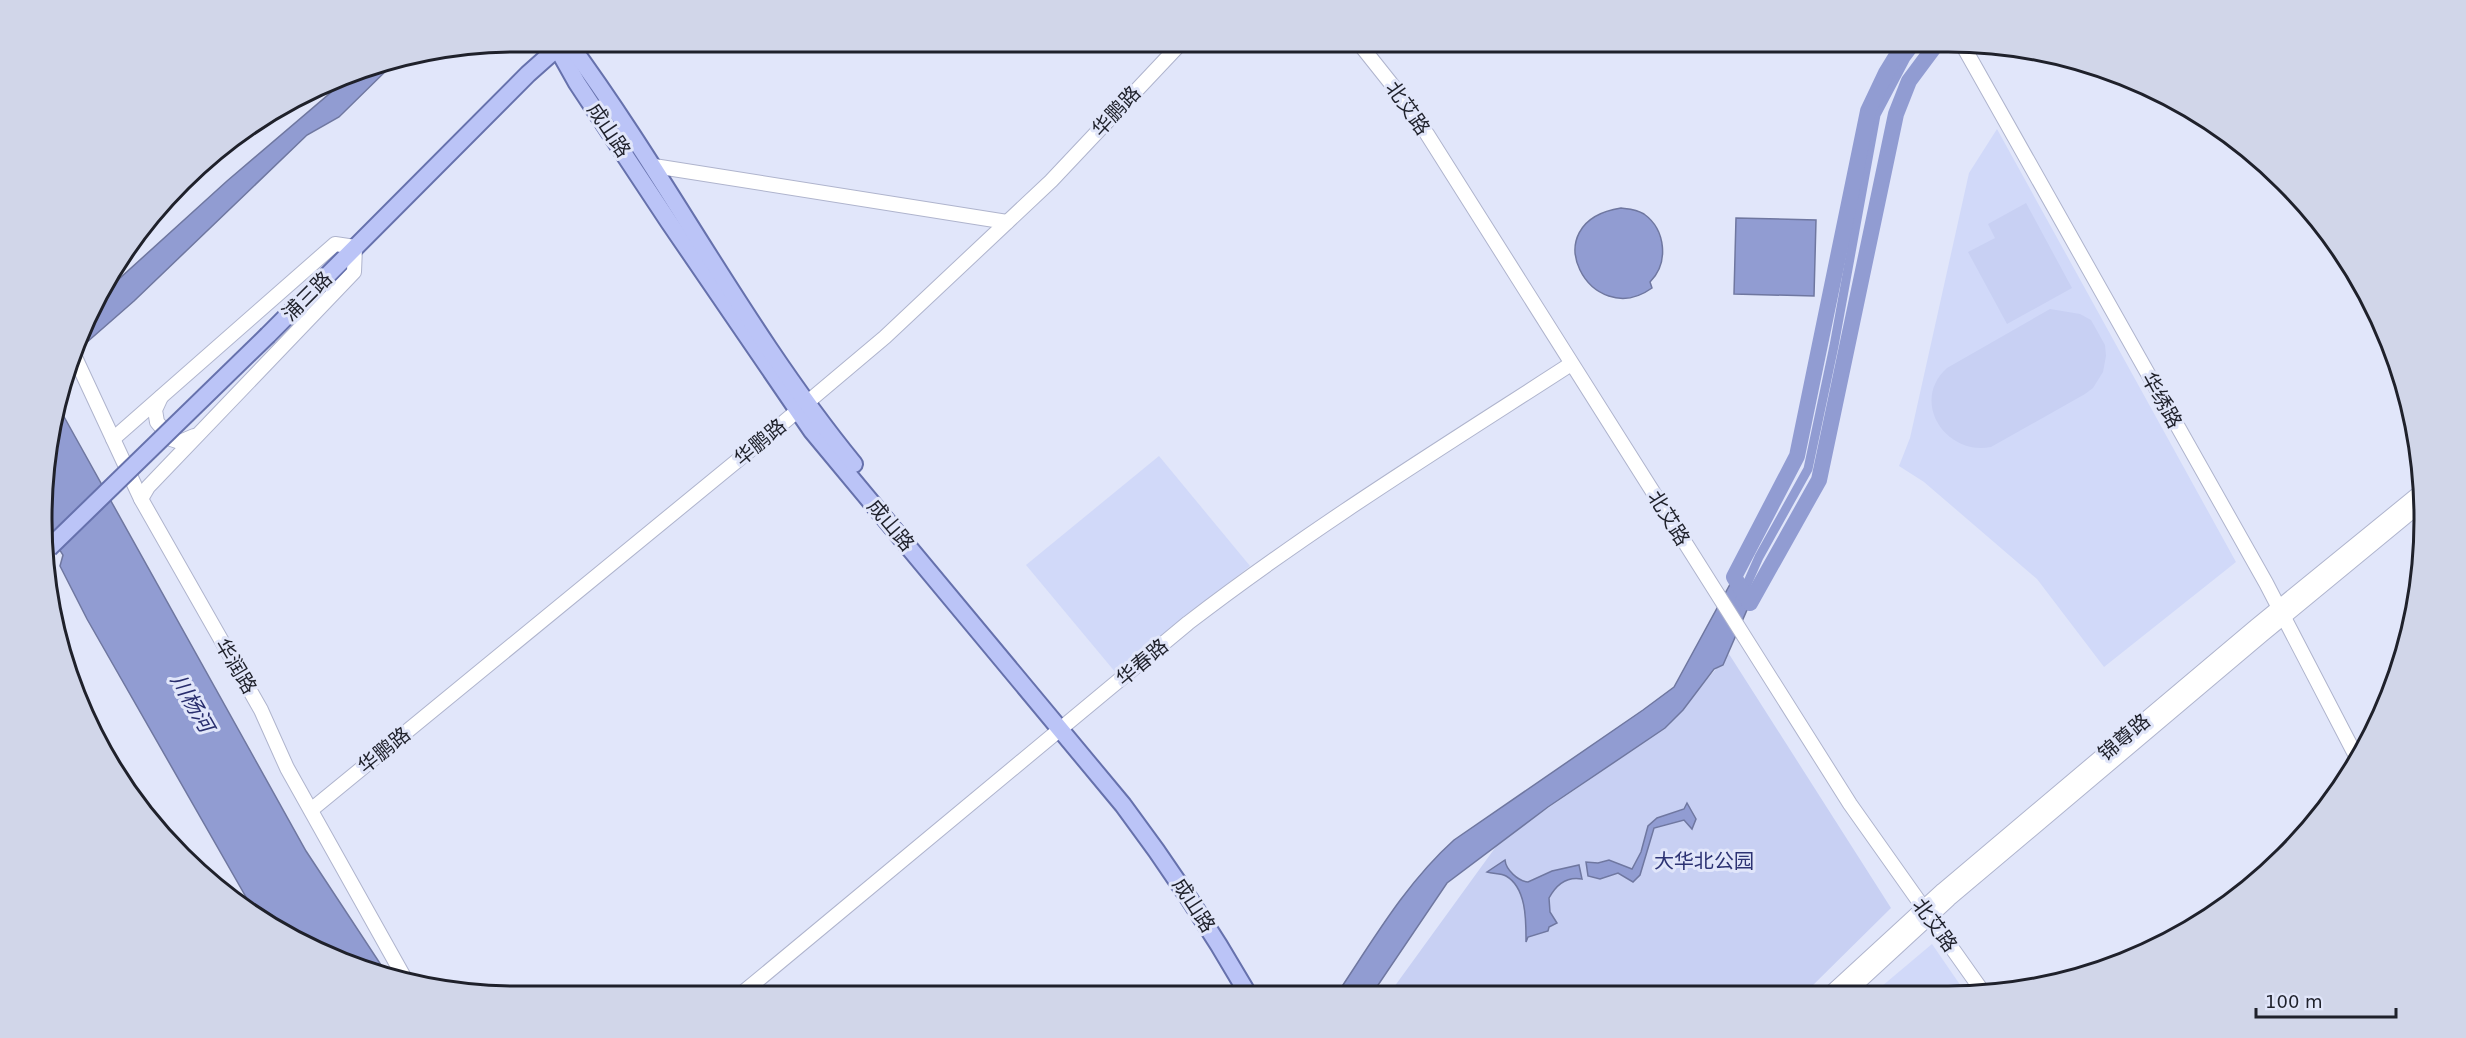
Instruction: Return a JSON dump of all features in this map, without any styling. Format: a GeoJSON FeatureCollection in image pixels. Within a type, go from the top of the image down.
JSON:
{"type":"FeatureCollection","features":[{"type":"Feature","properties":{"kind":"main road","name":"浦三路"},"geometry":{"type":"LineString","coordinates":[[53,544],[268,335],[551,52]]}},
{"type":"Feature","properties":{"kind":"main road","name":"成山路"},"geometry":{"type":"LineString","coordinates":[[565,52],[577,83],[669,222],[802,407],[893,512],[1065,726],[1177,860],[1220,924],[1256,986]]}},
{"type":"Feature","properties":{"kind":"main road","name":"成山路"},"geometry":{"type":"LineString","coordinates":[[568,52],[654,166],[802,407]]}},
{"type":"Feature","properties":{"kind":"main road","name":"成山路"},"geometry":{"type":"LineString","coordinates":[[1065,726],[1169,865],[1243,986]]}},
{"type":"Feature","properties":{"kind":"street","name":"华鹏路"},"geometry":{"type":"LineString","coordinates":[[310,810],[885,337],[1050,181],[1173,52]]}},
{"type":"Feature","properties":{"kind":"street","name":"北艾路"},"geometry":{"type":"LineString","coordinates":[[1366,52],[1426,134],[1850,804],[1978,985]]}},
{"type":"Feature","properties":{"kind":"street","name":"华绣路"},"geometry":{"type":"LineString","coordinates":[[1966,53],[2281,612],[2352,750]]}},
{"type":"Feature","properties":{"kind":"street"},"geometry":{"type":"LineString","coordinates":[[654,166],[1007,222]]}},
{"type":"Feature","properties":{"kind":"street"},"geometry":{"type":"LineString","coordinates":[[112,439],[335,244],[355,248],[354,272],[148,487],[141,499]]}},
{"type":"Feature","properties":{"kind":"street","name":"华春路"},"geometry":{"type":"LineString","coordinates":[[751,986],[1188,623],[1249,576],[1323,525],[1571,364]]}},
{"type":"Feature","properties":{"kind":"street","name":"华润路"},"geometry":{"type":"LineString","coordinates":[[79,365],[141,499],[261,710],[287,768],[400,971]]}},
{"type":"Feature","properties":{"kind":"street"},"geometry":{"type":"LineString","coordinates":[[161,397],[155,410],[157,422],[171,439],[180,442],[197,435]]}},
{"type":"Feature","properties":{"kind":"street","name":"锦尊路"},"geometry":{"type":"LineString","coordinates":[[1839,986],[2413,498]]}},
{"type":"Feature","properties":{"kind":"street","name":"锦尊路"},"geometry":{"type":"LineString","coordinates":[[2281,612],[2414,509]]}},
{"type":"Feature","properties":{"kind":"street","name":"锦尊路"},"geometry":{"type":"LineString","coordinates":[[1854,986],[1926,912]]}},
{"type":"Feature","properties":{"kind":"shaded area"},"geometry":{"type":"Polygon","coordinates":[[[1997,129],[2236,562],[2104,667],[2037,579],[1924,482],[1899,466],[1910,438],[1969,173],[1997,129]]]}},
{"type":"Feature","properties":{"kind":"shaded area"},"geometry":{"type":"Polygon","coordinates":[[[1159,456],[1250,566],[1116,673],[1026,565],[1159,456]]]}},
{"type":"Feature","properties":{"kind":"shaded area"},"geometry":{"type":"Polygon","coordinates":[[[1932,944],[1961,986],[1947,986],[1882,986],[1932,944]]]}},
{"type":"Feature","properties":{"kind":"green space"},"geometry":{"type":"Polygon","coordinates":[[[2026,203],[2072,288],[2007,324],[1968,252],[1995,238],[1988,224],[2026,203]]]}},
{"type":"Feature","properties":{"kind":"green space"},"geometry":{"type":"Polygon","coordinates":[[[2050,309],[2080,314],[2091,320],[2105,345],[2106,356],[2103,372],[2093,388],[1991,447],[1974,448],[1947,435],[1938,423],[1933,410],[1932,396],[1936,381],[1947,368],[2050,309]]]}},
{"type":"Feature","properties":{"kind":"green space","name":"大华北公园"},"geometry":{"type":"Polygon","coordinates":[[[1729,654],[1891,908],[1812,986],[1395,986],[1500,841],[1665,728],[1729,654]]]}},
{"type":"Feature","properties":{"kind":"water"},"geometry":{"type":"Polygon","coordinates":[[[385,72],[339,117],[307,135],[134,301],[87,342],[120,278],[227,181],[331,92],[385,72]]]}},
{"type":"Feature","properties":{"kind":"water"},"geometry":{"type":"Polygon","coordinates":[[[1621,208],[1644,214],[1657,229],[1662,247],[1660,266],[1650,282],[1652,288],[1629,298],[1609,296],[1592,286],[1580,270],[1575,251],[1579,233],[1594,217],[1621,208]]]}},
{"type":"Feature","properties":{"kind":"water"},"geometry":{"type":"Polygon","coordinates":[[[1736,218],[1816,220],[1814,296],[1734,294],[1736,218]]]}},
{"type":"Feature","properties":{"kind":"water","name":"川杨河"},"geometry":{"type":"Polygon","coordinates":[[[64,416],[306,851],[381,965],[340,950],[313,937],[286,923],[246,897],[87,619],[60,566],[63,555],[53,539],[52,519],[56,458],[64,416]]]}},
{"type":"Feature","properties":{"kind":"water"},"geometry":{"type":"Polygon","coordinates":[[[1734,577],[1750,603],[1723,665],[1714,669],[1683,710],[1665,728],[1548,807],[1447,883],[1377,986],[1342,986],[1405,893],[1454,840],[1674,687],[1734,577]]]}},
{"type":"Feature","properties":{"kind":"water"},"geometry":{"type":"Polygon","coordinates":[[[1687,803],[1696,819],[1692,829],[1684,820],[1654,828],[1640,875],[1633,882],[1618,873],[1600,879],[1588,876],[1586,862],[1598,863],[1609,860],[1632,869],[1641,852],[1648,826],[1657,818],[1684,809],[1687,803]]]}},
{"type":"Feature","properties":{"kind":"water"},"geometry":{"type":"Polygon","coordinates":[[[1505,860],[1513,874],[1520,880],[1528,882],[1552,871],[1579,865],[1582,879],[1576,878],[1562,882],[1549,898],[1550,912],[1557,923],[1549,927],[1548,931],[1528,937],[1526,942],[1524,906],[1518,889],[1506,876],[1487,872],[1505,860]]]}},
{"type":"Feature","properties":{"kind":"waterway"},"geometry":{"type":"LineString","coordinates":[[1899,52],[1868,111],[1797,456],[1734,577],[1750,603],[1819,480],[1896,114],[1909,81],[1931,52]]}},
{"type":"Feature","properties":{"kind":"waterway"},"geometry":{"type":"LineString","coordinates":[[1739,602],[1759,557],[1808,469],[1834,346],[1876,115],[1910,52]]}}]}
